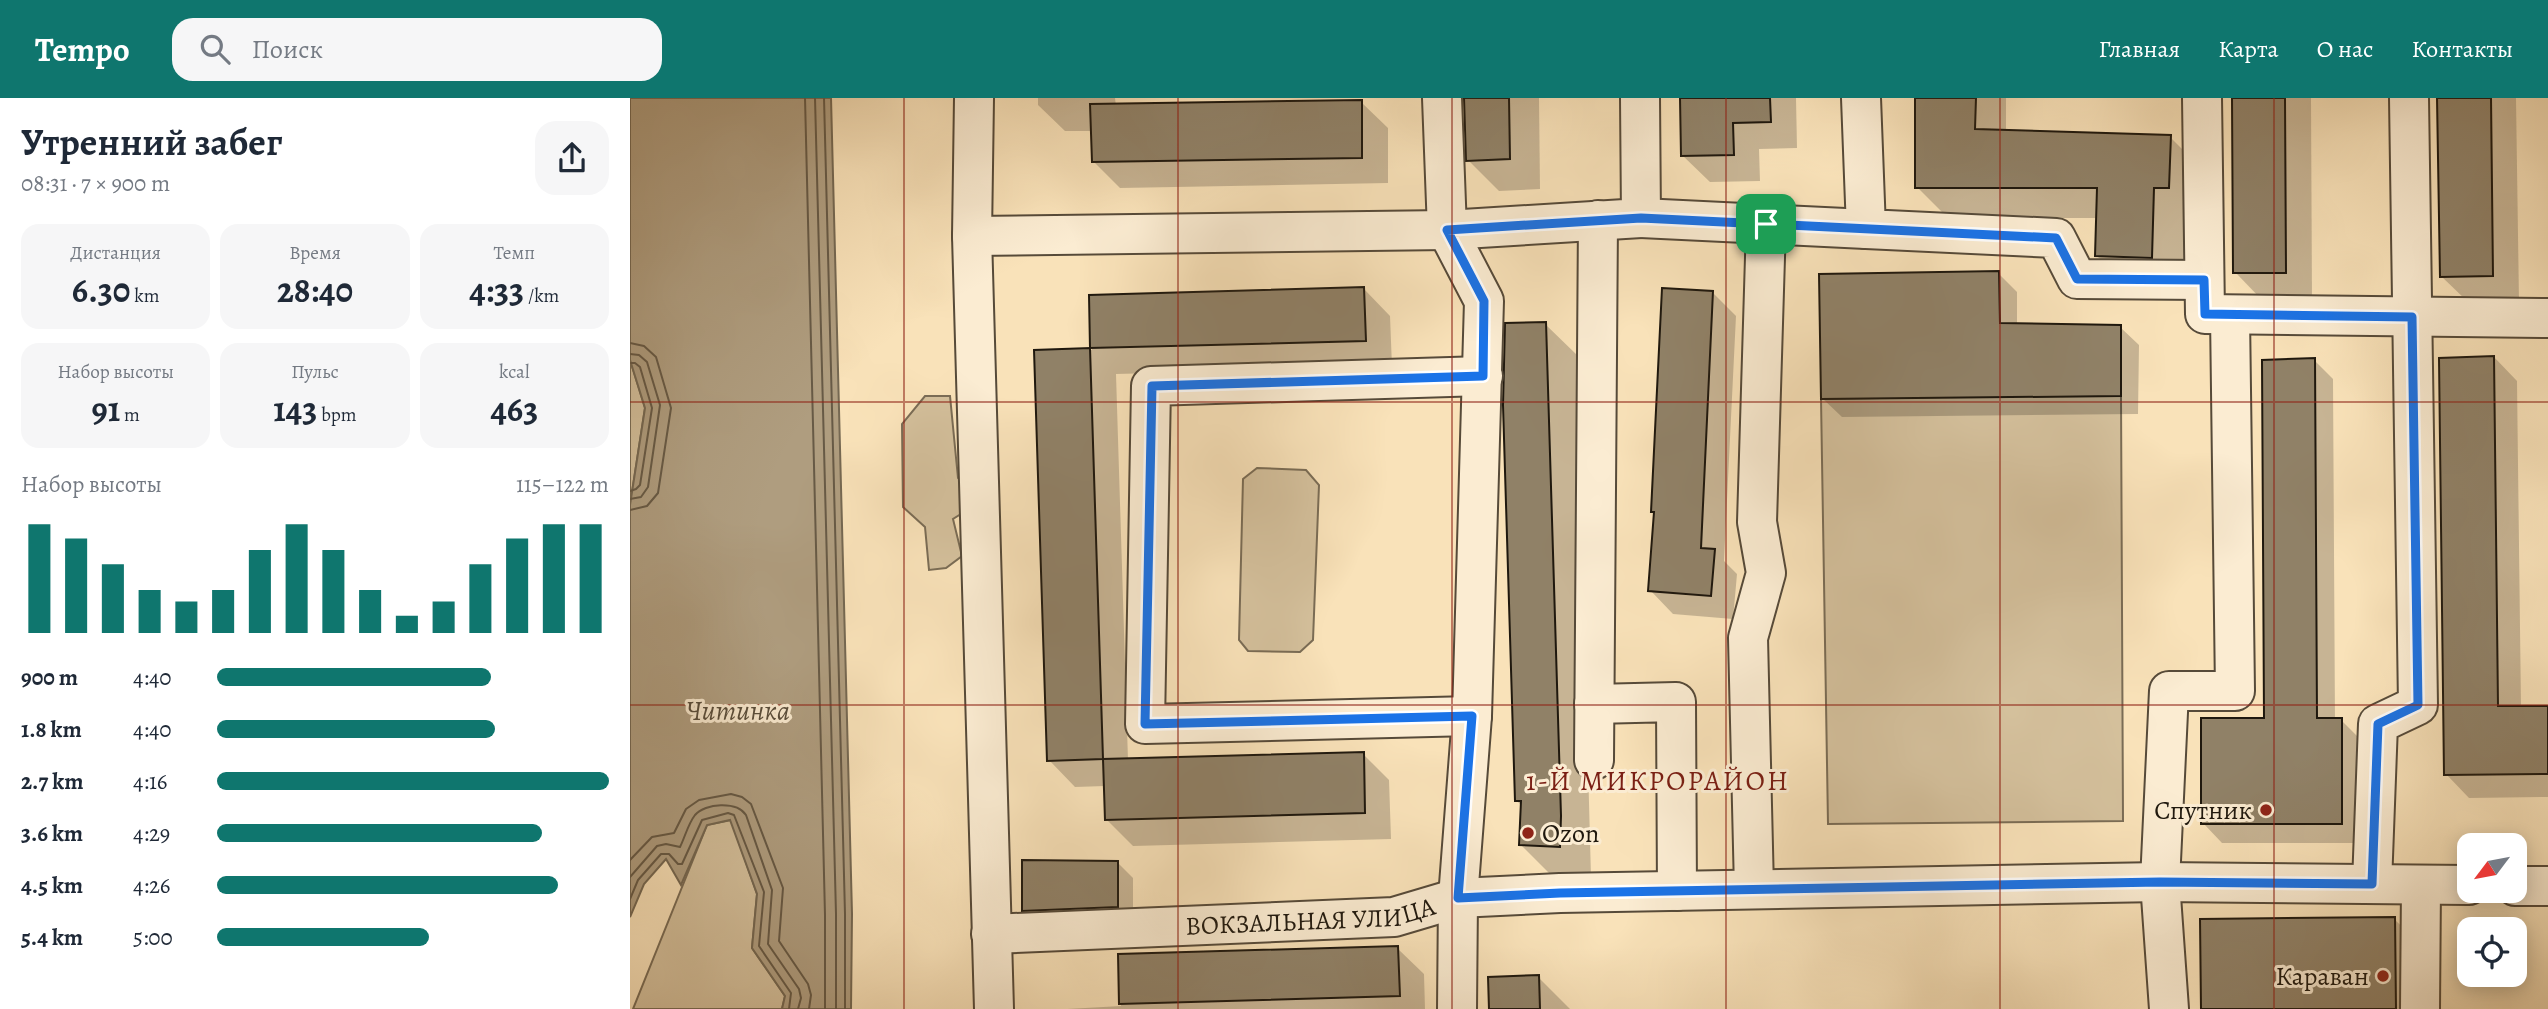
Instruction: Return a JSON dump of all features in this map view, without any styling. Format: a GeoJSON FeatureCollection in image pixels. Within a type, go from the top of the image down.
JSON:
{"type":"FeatureCollection","features":[{"type":"Feature","properties":{"kind":"street"},"geometry":{"type":"LineString","coordinates":[[974,98],[972,236],[994,1009]]}},
{"type":"Feature","properties":{"kind":"street"},"geometry":{"type":"LineString","coordinates":[[1442,98],[1447,230],[1484,301],[1472,716],[1458,898],[1457,1009]]}},
{"type":"Feature","properties":{"kind":"street"},"geometry":{"type":"LineString","coordinates":[[1640,98],[1641,218]]}},
{"type":"Feature","properties":{"kind":"street"},"geometry":{"type":"LineString","coordinates":[[1861,98],[1866,229]]}},
{"type":"Feature","properties":{"kind":"street"},"geometry":{"type":"LineString","coordinates":[[2202,98],[2205,314],[2548,318]]}},
{"type":"Feature","properties":{"kind":"street"},"geometry":{"type":"LineString","coordinates":[[2372,884],[2378,724],[2418,705],[2409,98]]}},
{"type":"Feature","properties":{"kind":"street"},"geometry":{"type":"LineString","coordinates":[[972,236],[1447,230],[1641,218],[2056,238],[2077,279],[2204,280]]}},
{"type":"Feature","properties":{"kind":"street"},"geometry":{"type":"LineString","coordinates":[[1594,760],[1598,220]]}},
{"type":"Feature","properties":{"kind":"street"},"geometry":{"type":"LineString","coordinates":[[1754,889],[1748,638],[1766,573],[1758,522],[1766,224]]}},
{"type":"Feature","properties":{"kind":"street"},"geometry":{"type":"LineString","coordinates":[[2169,1009],[2160,882],[2169,691],[2235,691],[2230,315]]}},
{"type":"Feature","properties":{"kind":"street"},"geometry":{"type":"LineString","coordinates":[[1472,716],[1145,724],[1152,386],[1483,376]]}},
{"type":"Feature","properties":{"kind":"street"},"geometry":{"type":"LineString","coordinates":[[1594,704],[1676,702],[1677,891]]}},
{"type":"Feature","properties":{"kind":"street","name":"ВОКЗАЛЬНАЯ УЛИЦА"},"geometry":{"type":"LineString","coordinates":[[991,934],[1394,917],[1458,898],[1754,889],[2160,882],[2457,885]]}},
{"type":"Feature","properties":{"kind":"street"},"geometry":{"type":"LineString","coordinates":[[2420,1009],[2421,885]]}},
{"type":"Feature","properties":{"kind":"street"},"geometry":{"type":"LineString","coordinates":[[2527,886],[2548,886]]}},
{"type":"Feature","properties":{"kind":"shaded area"},"geometry":{"type":"Polygon","coordinates":[[[630,360],[645,408],[630,505],[630,360]]]}},
{"type":"Feature","properties":{"kind":"shaded area"},"geometry":{"type":"Polygon","coordinates":[[[925,396],[950,396],[958,478],[970,486],[969,509],[953,519],[962,556],[946,568],[929,570],[925,527],[903,507],[902,424],[925,396]]]}},
{"type":"Feature","properties":{"kind":"shaded area"},"geometry":{"type":"Polygon","coordinates":[[[2121,396],[2123,821],[1828,824],[1821,399],[2121,396]]]}},
{"type":"Feature","properties":{"kind":"shaded area"},"geometry":{"type":"Polygon","coordinates":[[[1257,468],[1306,470],[1319,485],[1313,640],[1300,652],[1248,651],[1239,640],[1243,479],[1257,468]]]}},
{"type":"Feature","properties":{"kind":"shaded area"},"geometry":{"type":"Polygon","coordinates":[[[731,820],[757,894],[752,948],[785,996],[782,1009],[633,1009],[707,825],[731,820]]]}},
{"type":"Feature","properties":{"kind":"water","name":"Читинка"},"geometry":{"type":"Polygon","coordinates":[[[630,98],[831,98],[852,914],[851,1009],[782,1009],[785,996],[752,948],[757,894],[730,820],[707,825],[681,885],[666,859],[644,884],[630,917],[630,505],[645,408],[630,360],[630,98]]]}},
{"type":"Feature","properties":{"kind":"building"},"geometry":{"type":"Polygon","coordinates":[[[1464,98],[1509,98],[1510,159],[1466,161],[1464,98]]]}},
{"type":"Feature","properties":{"kind":"building"},"geometry":{"type":"Polygon","coordinates":[[[1680,98],[1770,98],[1771,122],[1733,123],[1734,155],[1681,156],[1680,98]]]}},
{"type":"Feature","properties":{"kind":"building"},"geometry":{"type":"Polygon","coordinates":[[[1915,98],[1976,98],[1975,129],[2171,135],[2169,188],[2154,188],[2152,258],[2095,256],[2097,188],[1915,188],[1915,98]]]}},
{"type":"Feature","properties":{"kind":"building"},"geometry":{"type":"Polygon","coordinates":[[[2232,98],[2285,98],[2286,273],[2233,273],[2232,98]]]}},
{"type":"Feature","properties":{"kind":"building"},"geometry":{"type":"Polygon","coordinates":[[[2437,98],[2491,98],[2493,276],[2440,277],[2437,98]]]}},
{"type":"Feature","properties":{"kind":"building"},"geometry":{"type":"Polygon","coordinates":[[[1362,100],[1362,158],[1092,162],[1090,104],[1362,100]]]}},
{"type":"Feature","properties":{"kind":"building"},"geometry":{"type":"Polygon","coordinates":[[[1999,271],[2000,323],[2121,325],[2121,396],[1821,399],[1819,274],[1999,271]]]}},
{"type":"Feature","properties":{"kind":"building"},"geometry":{"type":"Polygon","coordinates":[[[1364,287],[1366,341],[1090,348],[1089,295],[1364,287]]]}},
{"type":"Feature","properties":{"kind":"building"},"geometry":{"type":"Polygon","coordinates":[[[1662,288],[1713,291],[1701,548],[1715,549],[1711,596],[1648,591],[1654,512],[1651,512],[1662,288]]]}},
{"type":"Feature","properties":{"kind":"building"},"geometry":{"type":"Polygon","coordinates":[[[1546,322],[1560,847],[1519,845],[1521,801],[1515,801],[1503,405],[1505,323],[1546,322]]]}},
{"type":"Feature","properties":{"kind":"building"},"geometry":{"type":"Polygon","coordinates":[[[1090,348],[1103,759],[1047,761],[1034,350],[1090,348]]]}},
{"type":"Feature","properties":{"kind":"building"},"geometry":{"type":"Polygon","coordinates":[[[2494,356],[2498,706],[2548,706],[2548,774],[2444,775],[2439,358],[2494,356]]]}},
{"type":"Feature","properties":{"kind":"building"},"geometry":{"type":"Polygon","coordinates":[[[2315,358],[2317,718],[2342,718],[2342,824],[2201,824],[2201,718],[2264,718],[2262,360],[2315,358]]]}},
{"type":"Feature","properties":{"kind":"building"},"geometry":{"type":"Polygon","coordinates":[[[1364,752],[1365,813],[1105,820],[1103,759],[1364,752]]]}},
{"type":"Feature","properties":{"kind":"building"},"geometry":{"type":"Polygon","coordinates":[[[1022,860],[1118,861],[1118,907],[1022,911],[1022,860]]]}},
{"type":"Feature","properties":{"kind":"building"},"geometry":{"type":"Polygon","coordinates":[[[2395,917],[2396,1009],[2201,1009],[2200,919],[2395,917]]]}},
{"type":"Feature","properties":{"kind":"building"},"geometry":{"type":"Polygon","coordinates":[[[1398,946],[1400,996],[1119,1004],[1118,954],[1398,946]]]}},
{"type":"Feature","properties":{"kind":"building"},"geometry":{"type":"Polygon","coordinates":[[[1539,975],[1540,1009],[1489,1009],[1488,977],[1539,975]]]}},
{"type":"Feature","properties":{"kind":"place","name":"Спутник"},"geometry":{"type":"Point","coordinates":[2266,810]}},
{"type":"Feature","properties":{"kind":"place","name":"Ozon"},"geometry":{"type":"Point","coordinates":[1528,833]}},
{"type":"Feature","properties":{"kind":"place","name":"Караван"},"geometry":{"type":"Point","coordinates":[2383,976]}},
{"type":"Feature","properties":{"kind":"district","name":"1-Й МИКРОРАЙОН"},"geometry":{"type":"Point","coordinates":[1658,781]}},
{"type":"Feature","properties":{"kind":"route"},"geometry":{"type":"LineString","coordinates":[[1641,218],[1766,224],[2056,238],[2077,279],[2204,280],[2205,314],[2412,317],[2418,705],[2378,724],[2372,884],[2160,882],[1560,893],[1458,898],[1472,716],[1145,724],[1152,386],[1483,376],[1484,301],[1447,230],[1641,218]]}}]}
